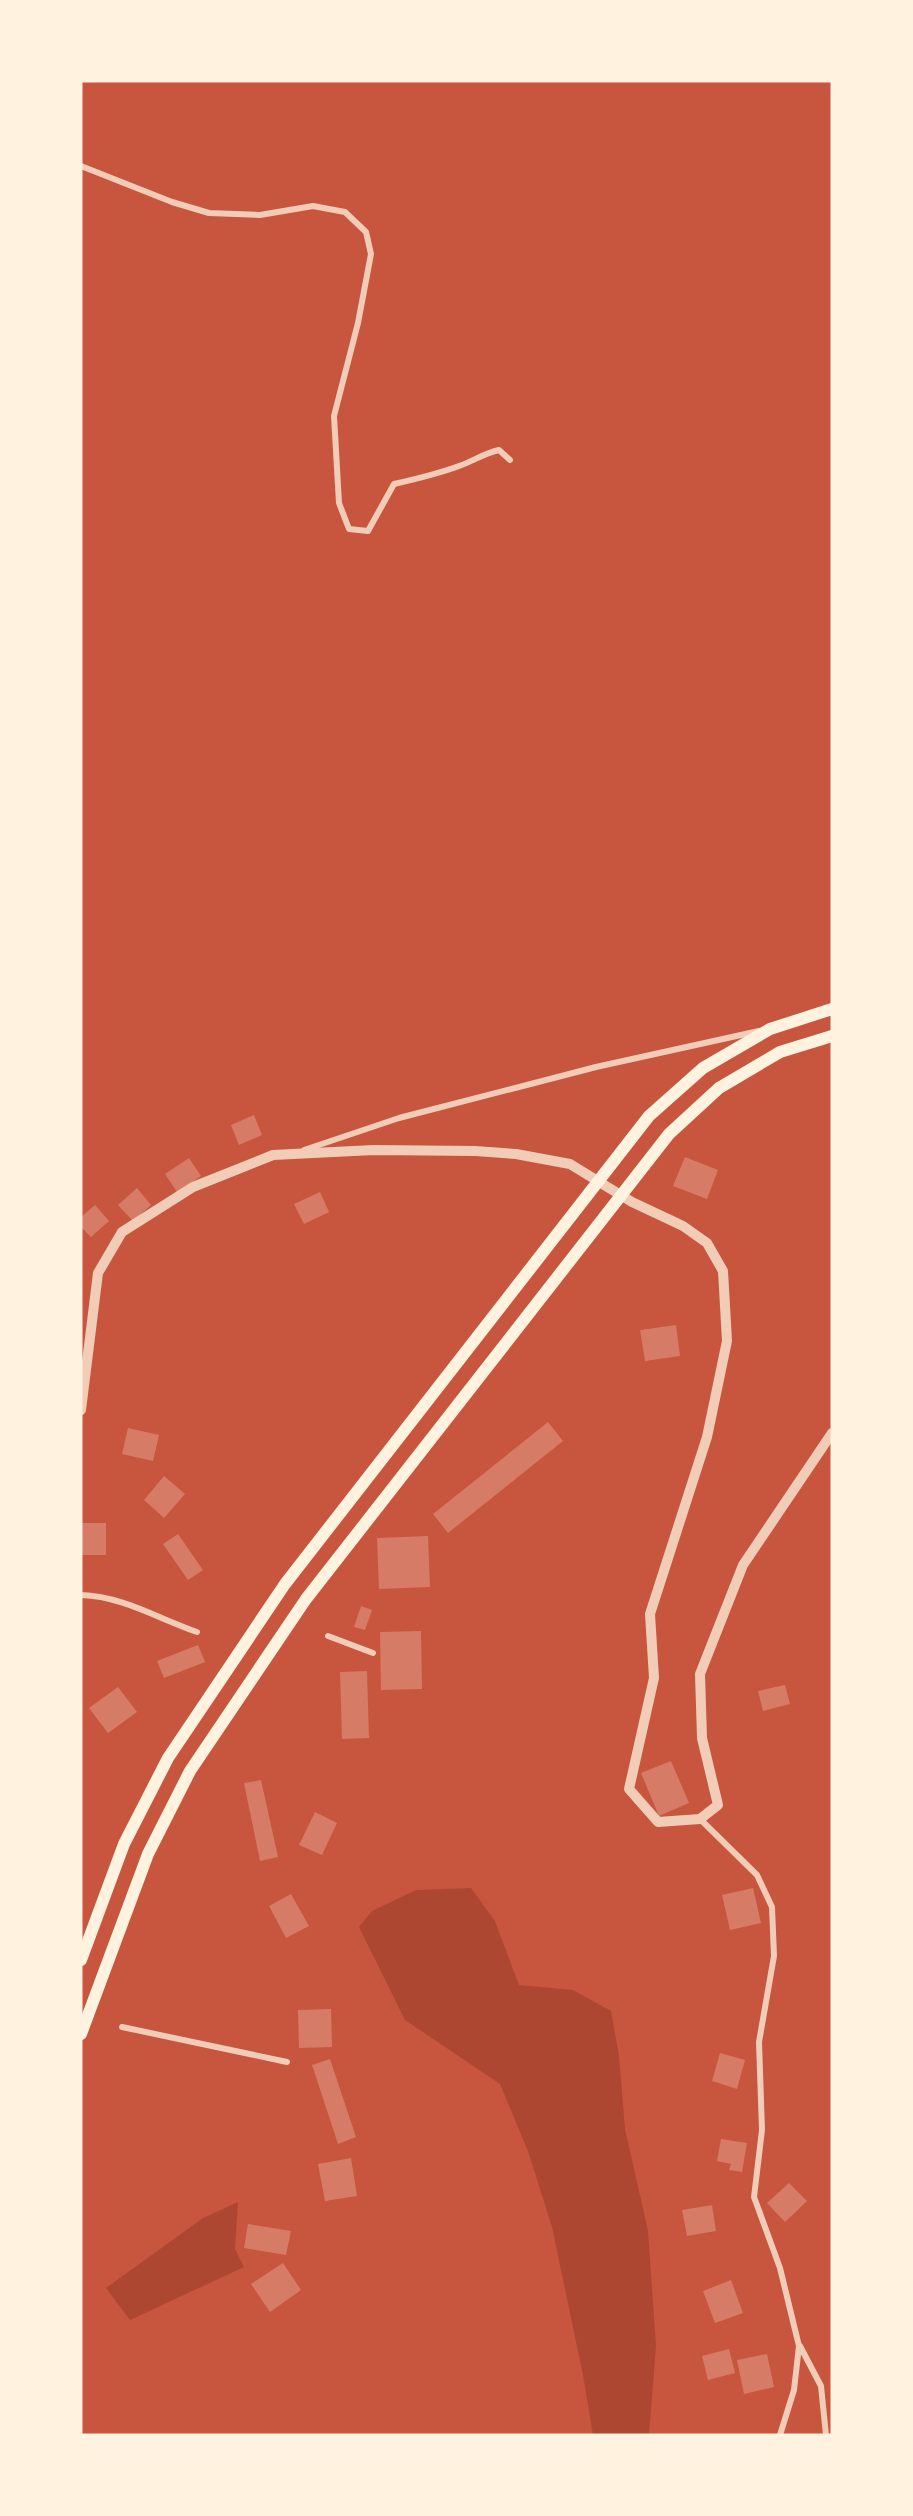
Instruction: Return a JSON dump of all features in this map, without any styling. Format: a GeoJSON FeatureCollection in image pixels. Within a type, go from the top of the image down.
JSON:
{"type":"FeatureCollection","features":[{"type":"Feature","properties":{"kind":"main road"},"geometry":{"type":"LineString","coordinates":[[81,1960],[124,1844],[168,1758],[285,1584],[650,1116],[703,1068],[775,1027],[832,1009]]}},
{"type":"Feature","properties":{"kind":"main road"},"geometry":{"type":"LineString","coordinates":[[81,2034],[148,1854],[190,1771],[306,1599],[669,1134],[719,1088],[780,1052],[832,1036]]}},
{"type":"Feature","properties":{"kind":"street"},"geometry":{"type":"LineString","coordinates":[[81,166],[172,202],[209,213],[260,215],[313,206],[345,212],[366,232],[371,254],[358,323],[334,416],[339,503],[349,529],[368,531],[394,484],[463,465],[489,452],[499,450],[510,460]]}},
{"type":"Feature","properties":{"kind":"street"},"geometry":{"type":"LineString","coordinates":[[292,1154],[399,1118],[596,1068],[775,1027]]}},
{"type":"Feature","properties":{"kind":"street"},"geometry":{"type":"LineString","coordinates":[[81,1410],[98,1273],[122,1232],[193,1187],[273,1155],[475,1150],[516,1154],[570,1164],[632,1202],[683,1226],[707,1243],[723,1271],[727,1341],[707,1437],[650,1614],[654,1678],[629,1789],[658,1822],[700,1819],[718,1805],[702,1738],[700,1674],[743,1565],[832,1433]]}},
{"type":"Feature","properties":{"kind":"street"},"geometry":{"type":"LineString","coordinates":[[81,1595],[116,1600],[196,1632]]}},
{"type":"Feature","properties":{"kind":"street"},"geometry":{"type":"LineString","coordinates":[[328,1636],[373,1653]]}},
{"type":"Feature","properties":{"kind":"street"},"geometry":{"type":"LineString","coordinates":[[700,1819],[757,1875],[772,1907],[774,1956],[759,2043],[762,2130],[754,2197],[780,2268],[800,2346],[821,2386],[826,2435]]}},
{"type":"Feature","properties":{"kind":"street"},"geometry":{"type":"LineString","coordinates":[[122,2026],[287,2062]]}},
{"type":"Feature","properties":{"kind":"street"},"geometry":{"type":"LineString","coordinates":[[780,2435],[794,2391],[800,2346]]}},
{"type":"Feature","properties":{"kind":"shaded area"},"geometry":{"type":"Polygon","coordinates":[[[471,1888],[495,1921],[519,1985],[573,1990],[611,2011],[619,2056],[625,2129],[648,2231],[656,2346],[649,2435],[593,2435],[552,2227],[528,2151],[500,2084],[405,2020],[359,1927],[372,1911],[416,1890],[471,1888]]]}},
{"type":"Feature","properties":{"kind":"shaded area"},"geometry":{"type":"Polygon","coordinates":[[[238,2202],[235,2249],[244,2267],[130,2320],[106,2288],[203,2218],[238,2202]]]}},
{"type":"Feature","properties":{"kind":"building"},"geometry":{"type":"Polygon","coordinates":[[[254,1115],[262,1135],[239,1145],[231,1125],[254,1115]]]}},
{"type":"Feature","properties":{"kind":"building"},"geometry":{"type":"Polygon","coordinates":[[[685,1157],[718,1170],[707,1199],[673,1186],[685,1157]]]}},
{"type":"Feature","properties":{"kind":"building"},"geometry":{"type":"Polygon","coordinates":[[[189,1158],[201,1176],[177,1192],[165,1174],[189,1158]]]}},
{"type":"Feature","properties":{"kind":"building"},"geometry":{"type":"Polygon","coordinates":[[[137,1188],[151,1205],[133,1221],[118,1205],[137,1188]]]}},
{"type":"Feature","properties":{"kind":"building"},"geometry":{"type":"Polygon","coordinates":[[[320,1192],[329,1212],[304,1224],[294,1204],[320,1192]]]}},
{"type":"Feature","properties":{"kind":"building"},"geometry":{"type":"Polygon","coordinates":[[[95,1205],[109,1221],[91,1237],[81,1227],[81,1217],[95,1205]]]}},
{"type":"Feature","properties":{"kind":"building"},"geometry":{"type":"Polygon","coordinates":[[[676,1325],[680,1356],[645,1361],[640,1330],[676,1325]]]}},
{"type":"Feature","properties":{"kind":"building"},"geometry":{"type":"Polygon","coordinates":[[[548,1422],[563,1441],[448,1533],[433,1514],[548,1422]]]}},
{"type":"Feature","properties":{"kind":"building"},"geometry":{"type":"Polygon","coordinates":[[[128,1428],[159,1435],[153,1461],[122,1454],[128,1428]]]}},
{"type":"Feature","properties":{"kind":"building"},"geometry":{"type":"Polygon","coordinates":[[[164,1476],[185,1494],[164,1518],[144,1500],[164,1476]]]}},
{"type":"Feature","properties":{"kind":"building"},"geometry":{"type":"Polygon","coordinates":[[[81,1523],[106,1523],[106,1555],[81,1555],[81,1523]]]}},
{"type":"Feature","properties":{"kind":"building"},"geometry":{"type":"Polygon","coordinates":[[[178,1534],[203,1570],[188,1580],[163,1544],[178,1534]]]}},
{"type":"Feature","properties":{"kind":"building"},"geometry":{"type":"Polygon","coordinates":[[[428,1536],[430,1587],[379,1589],[377,1538],[428,1536]]]}},
{"type":"Feature","properties":{"kind":"building"},"geometry":{"type":"Polygon","coordinates":[[[361,1606],[372,1610],[365,1630],[354,1627],[361,1606]]]}},
{"type":"Feature","properties":{"kind":"building"},"geometry":{"type":"Polygon","coordinates":[[[421,1631],[422,1689],[381,1690],[380,1632],[421,1631]]]}},
{"type":"Feature","properties":{"kind":"building"},"geometry":{"type":"Polygon","coordinates":[[[198,1645],[205,1662],[164,1678],[157,1661],[198,1645]]]}},
{"type":"Feature","properties":{"kind":"building"},"geometry":{"type":"Polygon","coordinates":[[[367,1671],[369,1738],[342,1739],[340,1672],[367,1671]]]}},
{"type":"Feature","properties":{"kind":"building"},"geometry":{"type":"Polygon","coordinates":[[[785,1685],[790,1704],[763,1711],[758,1691],[785,1685]]]}},
{"type":"Feature","properties":{"kind":"building"},"geometry":{"type":"Polygon","coordinates":[[[118,1687],[137,1712],[108,1733],[89,1708],[118,1687]]]}},
{"type":"Feature","properties":{"kind":"building"},"geometry":{"type":"Polygon","coordinates":[[[671,1761],[689,1803],[659,1816],[641,1773],[671,1761]]]}},
{"type":"Feature","properties":{"kind":"building"},"geometry":{"type":"Polygon","coordinates":[[[261,1780],[278,1857],[260,1861],[244,1783],[261,1780]]]}},
{"type":"Feature","properties":{"kind":"building"},"geometry":{"type":"Polygon","coordinates":[[[315,1812],[337,1823],[322,1855],[299,1845],[315,1812]]]}},
{"type":"Feature","properties":{"kind":"building"},"geometry":{"type":"Polygon","coordinates":[[[753,1888],[761,1923],[730,1930],[722,1895],[753,1888]]]}},
{"type":"Feature","properties":{"kind":"building"},"geometry":{"type":"Polygon","coordinates":[[[291,1894],[309,1926],[286,1938],[269,1906],[291,1894]]]}},
{"type":"Feature","properties":{"kind":"building"},"geometry":{"type":"Polygon","coordinates":[[[331,2009],[332,2047],[299,2048],[298,2010],[331,2009]]]}},
{"type":"Feature","properties":{"kind":"building"},"geometry":{"type":"Polygon","coordinates":[[[720,2053],[745,2060],[737,2089],[712,2081],[720,2053]]]}},
{"type":"Feature","properties":{"kind":"building"},"geometry":{"type":"Polygon","coordinates":[[[330,2059],[356,2137],[338,2144],[312,2065],[330,2059]]]}},
{"type":"Feature","properties":{"kind":"building"},"geometry":{"type":"Polygon","coordinates":[[[721,2139],[747,2143],[742,2172],[729,2170],[731,2164],[717,2161],[721,2139]]]}},
{"type":"Feature","properties":{"kind":"building"},"geometry":{"type":"Polygon","coordinates":[[[351,2158],[357,2196],[325,2201],[318,2164],[351,2158]]]}},
{"type":"Feature","properties":{"kind":"building"},"geometry":{"type":"Polygon","coordinates":[[[789,2183],[807,2201],[785,2222],[767,2203],[789,2183]]]}},
{"type":"Feature","properties":{"kind":"building"},"geometry":{"type":"Polygon","coordinates":[[[712,2205],[716,2231],[687,2236],[682,2210],[712,2205]]]}},
{"type":"Feature","properties":{"kind":"building"},"geometry":{"type":"Polygon","coordinates":[[[248,2224],[291,2231],[286,2255],[244,2248],[248,2224]]]}},
{"type":"Feature","properties":{"kind":"building"},"geometry":{"type":"Polygon","coordinates":[[[283,2263],[301,2290],[270,2312],[251,2284],[283,2263]]]}},
{"type":"Feature","properties":{"kind":"building"},"geometry":{"type":"Polygon","coordinates":[[[731,2280],[743,2313],[715,2323],[703,2291],[731,2280]]]}},
{"type":"Feature","properties":{"kind":"building"},"geometry":{"type":"Polygon","coordinates":[[[729,2349],[735,2373],[708,2380],[702,2356],[729,2349]]]}},
{"type":"Feature","properties":{"kind":"building"},"geometry":{"type":"Polygon","coordinates":[[[767,2354],[774,2387],[744,2394],[737,2360],[767,2354]]]}}]}
